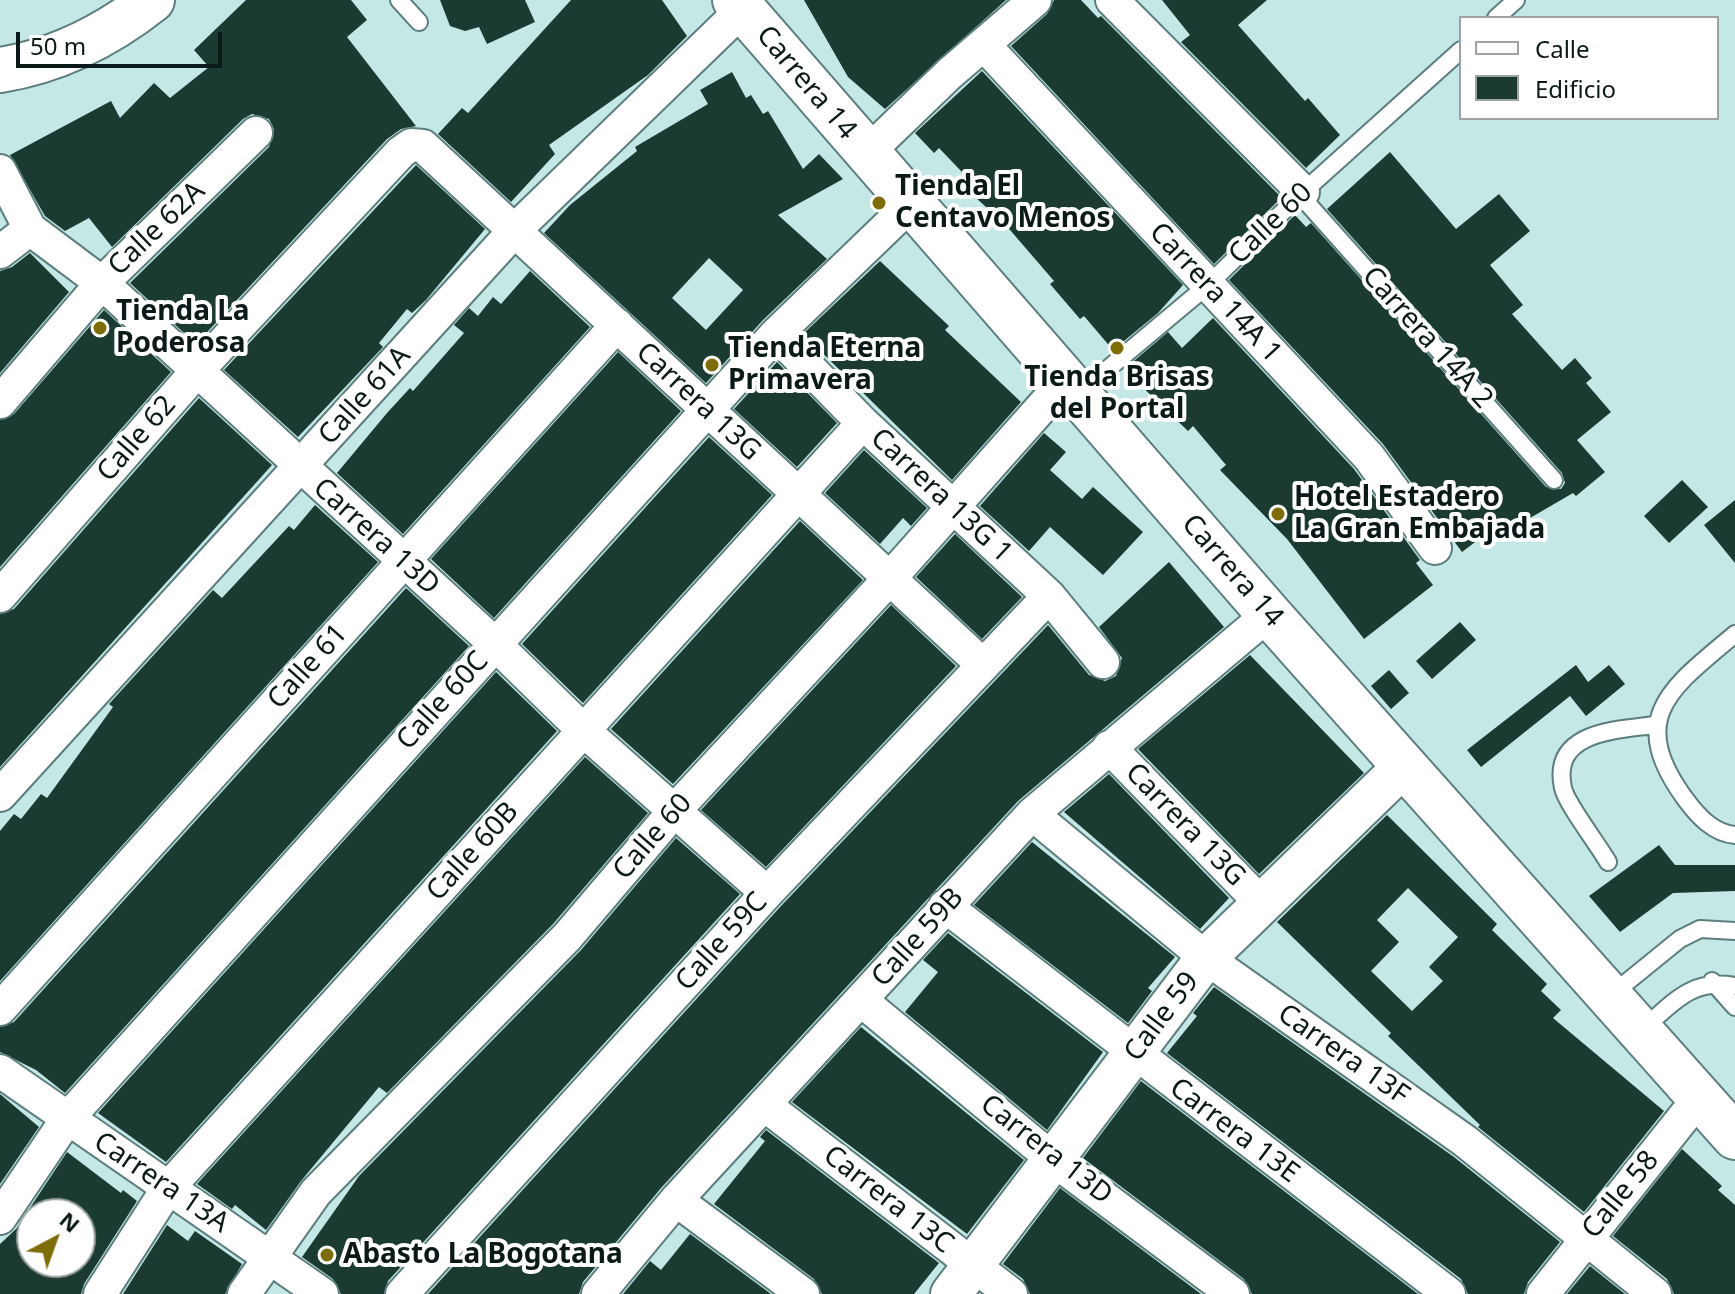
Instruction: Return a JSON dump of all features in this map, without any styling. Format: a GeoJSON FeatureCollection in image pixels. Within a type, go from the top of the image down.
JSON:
{"type":"FeatureCollection","features":[{"type":"Feature","properties":{"kind":"main road"},"geometry":{"type":"LineString","coordinates":[[0,70],[62,53],[103,34],[152,0]]}},
{"type":"Feature","properties":{"kind":"main road","name":"Carrera 14"},"geometry":{"type":"LineString","coordinates":[[739,4],[866,154],[1269,614],[1735,1137]]}},
{"type":"Feature","properties":{"kind":"street"},"geometry":{"type":"LineString","coordinates":[[866,154],[949,74],[1035,0]]}},
{"type":"Feature","properties":{"kind":"street","name":"Carrera 14A 2"},"geometry":{"type":"LineString","coordinates":[[1112,0],[1301,193]]}},
{"type":"Feature","properties":{"kind":"street","name":"Calle 61A"},"geometry":{"type":"LineString","coordinates":[[0,795],[516,229],[739,4]]}},
{"type":"Feature","properties":{"kind":"street","name":"Carrera 14A 1"},"geometry":{"type":"LineString","coordinates":[[985,46],[1369,457],[1435,548]]}},
{"type":"Feature","properties":{"kind":"street","name":"Calle 62A"},"geometry":{"type":"LineString","coordinates":[[0,402],[102,283],[256,133]]}},
{"type":"Feature","properties":{"kind":"street","name":"Carrera 13G"},"geometry":{"type":"LineString","coordinates":[[411,145],[423,146],[516,229],[707,411],[891,577],[983,665]]}},
{"type":"Feature","properties":{"kind":"street","name":"Calle 62"},"geometry":{"type":"LineString","coordinates":[[0,596],[196,372],[411,145]]}},
{"type":"Feature","properties":{"kind":"street","name":"Carrera 13D"},"geometry":{"type":"LineString","coordinates":[[0,171],[30,229],[102,283],[300,469],[495,644],[583,730],[676,809],[767,893]]}},
{"type":"Feature","properties":{"kind":"street","name":"Calle 60C"},"geometry":{"type":"LineString","coordinates":[[0,1218],[67,1119],[776,334],[911,204]]}},
{"type":"Feature","properties":{"kind":"street"},"geometry":{"type":"LineString","coordinates":[[0,252],[30,229]]}},
{"type":"Feature","properties":{"kind":"street","name":"Calle 61"},"geometry":{"type":"LineString","coordinates":[[0,1009],[617,325]]}},
{"type":"Feature","properties":{"kind":"street","name":"Carrera 13G 1"},"geometry":{"type":"LineString","coordinates":[[776,334],[863,423],[1049,596],[1103,662]]}},
{"type":"Feature","properties":{"kind":"street","name":"Calle 60"},"geometry":{"type":"LineString","coordinates":[[244,1294],[316,1192],[567,937],[676,809],[953,507],[1071,388]]}},
{"type":"Feature","properties":{"kind":"street","name":"Calle 60B"},"geometry":{"type":"LineString","coordinates":[[100,1294],[168,1188],[863,423]]}},
{"type":"Feature","properties":{"kind":"street","name":"Calle 59C"},"geometry":{"type":"LineString","coordinates":[[402,1294],[767,893],[1049,596]]}},
{"type":"Feature","properties":{"kind":"street","name":"Calle 59B"},"geometry":{"type":"LineString","coordinates":[[602,1293],[676,1200],[766,1106],[1032,814],[1269,614]]}},
{"type":"Feature","properties":{"kind":"street","name":"Carrera 13G"},"geometry":{"type":"LineString","coordinates":[[1109,747],[1261,903]]}},
{"type":"Feature","properties":{"kind":"street","name":"Calle 59"},"geometry":{"type":"LineString","coordinates":[[961,1280],[1055,1161],[1206,958],[1404,766]]}},
{"type":"Feature","properties":{"kind":"street","name":"Carrera 13F"},"geometry":{"type":"LineString","coordinates":[[1032,814],[1206,958],[1465,1141],[1655,1294]]}},
{"type":"Feature","properties":{"kind":"street","name":"Carrera 13E"},"geometry":{"type":"LineString","coordinates":[[945,906],[1134,1055],[1449,1294]]}},
{"type":"Feature","properties":{"kind":"street","name":"Carrera 13D"},"geometry":{"type":"LineString","coordinates":[[862,1001],[1055,1161],[1233,1294]]}},
{"type":"Feature","properties":{"kind":"street","name":"Carrera 13A"},"geometry":{"type":"LineString","coordinates":[[0,1071],[322,1294]]}},
{"type":"Feature","properties":{"kind":"street","name":"Calle 58"},"geometry":{"type":"LineString","coordinates":[[1543,1294],[1699,1098]]}},
{"type":"Feature","properties":{"kind":"street","name":"Carrera 13C"},"geometry":{"type":"LineString","coordinates":[[766,1106],[961,1280],[1011,1294]]}},
{"type":"Feature","properties":{"kind":"street"},"geometry":{"type":"LineString","coordinates":[[676,1200],[803,1294]]}},
{"type":"Feature","properties":{"kind":"lane"},"geometry":{"type":"LineString","coordinates":[[399,0],[419,22]]}},
{"type":"Feature","properties":{"kind":"lane"},"geometry":{"type":"LineString","coordinates":[[1498,16],[1516,0]]}},
{"type":"Feature","properties":{"kind":"lane","name":"Calle 60"},"geometry":{"type":"LineString","coordinates":[[1071,388],[1208,285],[1301,193],[1459,52]]}},
{"type":"Feature","properties":{"kind":"lane","name":"Carrera 14A 2"},"geometry":{"type":"LineString","coordinates":[[1301,193],[1554,480]]}},
{"type":"Feature","properties":{"kind":"lane"},"geometry":{"type":"LineString","coordinates":[[1735,634],[1675,685],[1655,725],[1665,771],[1700,819],[1735,835]]}},
{"type":"Feature","properties":{"kind":"lane"},"geometry":{"type":"LineString","coordinates":[[1608,862],[1563,789],[1564,758],[1576,743],[1594,735],[1655,725]]}},
{"type":"Feature","properties":{"kind":"lane"},"geometry":{"type":"LineString","coordinates":[[1611,995],[1680,939],[1700,929],[1735,931]]}},
{"type":"Feature","properties":{"kind":"lane"},"geometry":{"type":"LineString","coordinates":[[1712,981],[1735,1007]]}},
{"type":"Feature","properties":{"kind":"lane"},"geometry":{"type":"LineString","coordinates":[[1642,1030],[1690,990],[1712,981],[1735,986]]}},
{"type":"Feature","properties":{"kind":"building"},"geometry":{"type":"Polygon","coordinates":[[[246,0],[351,0],[367,20],[347,37],[416,126],[401,129],[387,139],[196,344],[130,283],[269,147],[274,129],[269,119],[252,114],[243,119],[112,247],[89,218],[65,231],[45,216],[10,155],[111,101],[120,118],[154,83],[170,98],[209,67],[194,50],[246,0]]]}},
{"type":"Feature","properties":{"kind":"building"},"geometry":{"type":"Polygon","coordinates":[[[440,0],[525,0],[535,22],[487,44],[479,27],[465,31],[450,26],[440,0]]]}},
{"type":"Feature","properties":{"kind":"building"},"geometry":{"type":"Polygon","coordinates":[[[571,0],[662,0],[687,36],[648,75],[549,145],[555,154],[511,202],[438,134],[462,108],[468,113],[571,0]]]}},
{"type":"Feature","properties":{"kind":"building"},"geometry":{"type":"Polygon","coordinates":[[[804,0],[1006,0],[885,109],[848,77],[804,0]]]}},
{"type":"Feature","properties":{"kind":"building"},"geometry":{"type":"Polygon","coordinates":[[[1054,0],[1081,0],[1098,18],[1101,16],[1279,195],[1280,199],[1214,264],[1011,46],[1047,14],[1054,0]]]}},
{"type":"Feature","properties":{"kind":"building"},"geometry":{"type":"Polygon","coordinates":[[[1162,0],[1267,0],[1238,25],[1305,101],[1308,98],[1340,135],[1306,168],[1181,42],[1190,35],[1162,0]]]}},
{"type":"Feature","properties":{"kind":"building"},"geometry":{"type":"Polygon","coordinates":[[[982,71],[1183,285],[1158,313],[1113,350],[1084,316],[1080,319],[1050,284],[1054,281],[1004,223],[976,198],[982,193],[939,148],[934,153],[915,133],[982,71]]]}},
{"type":"Feature","properties":{"kind":"building"},"geometry":{"type":"Polygon","coordinates":[[[732,72],[746,98],[751,95],[763,114],[768,111],[803,169],[819,154],[843,179],[778,215],[827,259],[763,320],[706,383],[544,233],[570,205],[637,151],[635,147],[708,104],[700,90],[732,72]],[[709,258],[672,298],[706,330],[743,290],[709,258]]]}},
{"type":"Feature","properties":{"kind":"building"},"geometry":{"type":"Polygon","coordinates":[[[1390,152],[1456,229],[1499,194],[1530,231],[1490,265],[1523,305],[1512,314],[1562,370],[1575,358],[1592,378],[1586,383],[1611,412],[1577,440],[1605,472],[1576,496],[1573,493],[1506,532],[1499,524],[1462,552],[1383,444],[1229,280],[1295,215],[1306,227],[1311,223],[1546,487],[1561,489],[1565,483],[1562,473],[1327,209],[1390,152]]]}},
{"type":"Feature","properties":{"kind":"building"},"geometry":{"type":"Polygon","coordinates":[[[416,165],[485,229],[426,300],[412,313],[407,309],[379,343],[383,347],[298,437],[224,370],[416,165]]]}},
{"type":"Feature","properties":{"kind":"building"},"geometry":{"type":"Polygon","coordinates":[[[30,253],[69,292],[0,373],[0,271],[12,267],[30,253]]]}},
{"type":"Feature","properties":{"kind":"building"},"geometry":{"type":"Polygon","coordinates":[[[880,261],[949,326],[945,330],[1021,402],[952,480],[803,334],[880,261]]]}},
{"type":"Feature","properties":{"kind":"building"},"geometry":{"type":"Polygon","coordinates":[[[530,271],[590,327],[403,534],[337,473],[387,413],[410,388],[413,391],[464,333],[454,325],[469,308],[478,316],[493,297],[501,304],[530,271]]]}},
{"type":"Feature","properties":{"kind":"building"},"geometry":{"type":"Polygon","coordinates":[[[104,310],[171,372],[0,567],[0,420],[14,414],[104,310]]]}},
{"type":"Feature","properties":{"kind":"building"},"geometry":{"type":"Polygon","coordinates":[[[1213,318],[1354,469],[1420,560],[1416,563],[1433,585],[1364,639],[1287,539],[1220,470],[1226,465],[1193,426],[1188,431],[1132,377],[1135,375],[1128,366],[1168,332],[1182,348],[1213,318]]]}},
{"type":"Feature","properties":{"kind":"building"},"geometry":{"type":"Polygon","coordinates":[[[618,352],[681,411],[494,618],[431,559],[618,352]]]}},
{"type":"Feature","properties":{"kind":"building"},"geometry":{"type":"Polygon","coordinates":[[[777,362],[837,423],[797,467],[734,409],[777,362]]]}},
{"type":"Feature","properties":{"kind":"building"},"geometry":{"type":"Polygon","coordinates":[[[199,398],[272,465],[0,767],[0,614],[14,609],[199,398]]]}},
{"type":"Feature","properties":{"kind":"building"},"geometry":{"type":"Polygon","coordinates":[[[1044,433],[1066,452],[1050,470],[1082,499],[1093,487],[1143,532],[1103,575],[1050,527],[1029,551],[980,506],[1044,433]]]}},
{"type":"Feature","properties":{"kind":"building"},"geometry":{"type":"Polygon","coordinates":[[[709,437],[772,495],[583,703],[522,644],[709,437]]]}},
{"type":"Feature","properties":{"kind":"building"},"geometry":{"type":"Polygon","coordinates":[[[864,450],[927,508],[911,526],[903,518],[880,544],[825,493],[864,450]]]}},
{"type":"Feature","properties":{"kind":"building"},"geometry":{"type":"Polygon","coordinates":[[[1682,480],[1708,507],[1669,543],[1644,516],[1682,480]]]}},
{"type":"Feature","properties":{"kind":"building"},"geometry":{"type":"Polygon","coordinates":[[[1735,500],[1735,563],[1704,525],[1735,500]]]}},
{"type":"Feature","properties":{"kind":"building"},"geometry":{"type":"Polygon","coordinates":[[[315,505],[378,562],[0,981],[0,831],[14,814],[21,819],[41,794],[47,798],[113,707],[109,704],[213,590],[222,598],[289,526],[294,530],[315,505]]]}},
{"type":"Feature","properties":{"kind":"building"},"geometry":{"type":"Polygon","coordinates":[[[800,521],[863,580],[673,784],[611,729],[800,521]]]}},
{"type":"Feature","properties":{"kind":"building"},"geometry":{"type":"Polygon","coordinates":[[[955,534],[1022,597],[982,639],[916,577],[955,534]]]}},
{"type":"Feature","properties":{"kind":"building"},"geometry":{"type":"Polygon","coordinates":[[[1169,562],[1224,627],[1018,801],[661,1188],[583,1282],[579,1294],[428,1294],[781,906],[1048,625],[1089,675],[1105,681],[1116,676],[1122,658],[1099,627],[1169,562]]]}},
{"type":"Feature","properties":{"kind":"building"},"geometry":{"type":"Polygon","coordinates":[[[406,588],[469,646],[65,1093],[36,1070],[0,1052],[0,1027],[14,1022],[406,588]]]}},
{"type":"Feature","properties":{"kind":"building"},"geometry":{"type":"Polygon","coordinates":[[[891,605],[956,666],[766,867],[701,810],[891,605]]]}},
{"type":"Feature","properties":{"kind":"building"},"geometry":{"type":"Polygon","coordinates":[[[1460,622],[1476,640],[1432,679],[1416,661],[1460,622]]]}},
{"type":"Feature","properties":{"kind":"building"},"geometry":{"type":"Polygon","coordinates":[[[1250,655],[1364,773],[1259,874],[1138,749],[1250,655]]]}},
{"type":"Feature","properties":{"kind":"building"},"geometry":{"type":"Polygon","coordinates":[[[1576,665],[1588,682],[1609,665],[1625,684],[1586,716],[1570,696],[1481,767],[1467,750],[1576,665]]]}},
{"type":"Feature","properties":{"kind":"building"},"geometry":{"type":"Polygon","coordinates":[[[1389,670],[1409,693],[1391,709],[1371,686],[1389,670]]]}},
{"type":"Feature","properties":{"kind":"building"},"geometry":{"type":"Polygon","coordinates":[[[496,672],[557,731],[166,1162],[98,1113],[496,672]]]}},
{"type":"Feature","properties":{"kind":"building"},"geometry":{"type":"Polygon","coordinates":[[[585,757],[648,813],[553,924],[387,1093],[379,1087],[301,1181],[266,1230],[235,1205],[232,1209],[197,1184],[585,757]]]}},
{"type":"Feature","properties":{"kind":"building"},"geometry":{"type":"Polygon","coordinates":[[[1109,774],[1229,898],[1200,929],[1064,812],[1109,774]]]}},
{"type":"Feature","properties":{"kind":"building"},"geometry":{"type":"Polygon","coordinates":[[[1387,815],[1497,924],[1492,930],[1547,984],[1541,991],[1561,1010],[1553,1018],[1664,1111],[1584,1212],[1478,1127],[1480,1125],[1388,1036],[1391,1033],[1277,922],[1387,815]],[[1408,888],[1377,920],[1399,942],[1371,971],[1412,1011],[1443,981],[1429,967],[1458,937],[1408,888]]]}},
{"type":"Feature","properties":{"kind":"building"},"geometry":{"type":"Polygon","coordinates":[[[676,838],[740,894],[388,1281],[384,1294],[341,1294],[333,1279],[302,1257],[359,1176],[581,950],[676,838]]]}},
{"type":"Feature","properties":{"kind":"building"},"geometry":{"type":"Polygon","coordinates":[[[1032,842],[1175,957],[1148,988],[1152,991],[1128,1023],[974,905],[1032,842]]]}},
{"type":"Feature","properties":{"kind":"building"},"geometry":{"type":"Polygon","coordinates":[[[1659,845],[1675,865],[1735,865],[1735,891],[1673,893],[1620,932],[1589,896],[1659,845]]]}},
{"type":"Feature","properties":{"kind":"building"},"geometry":{"type":"Polygon","coordinates":[[[948,933],[1103,1052],[1047,1130],[905,1012],[938,972],[923,960],[948,933]]]}},
{"type":"Feature","properties":{"kind":"building"},"geometry":{"type":"Polygon","coordinates":[[[1214,987],[1454,1157],[1560,1242],[1528,1282],[1524,1294],[1468,1294],[1461,1279],[1167,1053],[1197,1016],[1193,1013],[1214,987]]]}},
{"type":"Feature","properties":{"kind":"building"},"geometry":{"type":"Polygon","coordinates":[[[861,1027],[1024,1160],[967,1234],[792,1102],[861,1027]]]}},
{"type":"Feature","properties":{"kind":"building"},"geometry":{"type":"Polygon","coordinates":[[[1141,1081],[1418,1294],[1252,1294],[1244,1279],[1083,1158],[1141,1081]]]}},
{"type":"Feature","properties":{"kind":"building"},"geometry":{"type":"Polygon","coordinates":[[[0,1094],[39,1127],[0,1184],[0,1094]]]}},
{"type":"Feature","properties":{"kind":"building"},"geometry":{"type":"Polygon","coordinates":[[[766,1130],[939,1263],[914,1294],[822,1294],[814,1279],[714,1204],[765,1141],[760,1137],[766,1130]]]}},
{"type":"Feature","properties":{"kind":"building"},"geometry":{"type":"Polygon","coordinates":[[[1682,1149],[1722,1186],[1718,1190],[1735,1205],[1735,1294],[1674,1294],[1667,1279],[1613,1236],[1682,1149]]]}},
{"type":"Feature","properties":{"kind":"building"},"geometry":{"type":"Polygon","coordinates":[[[67,1152],[121,1193],[123,1190],[137,1201],[96,1265],[96,1198],[37,1198],[67,1152]]]}},
{"type":"Feature","properties":{"kind":"building"},"geometry":{"type":"Polygon","coordinates":[[[1060,1188],[1201,1294],[1030,1294],[1023,1279],[1003,1264],[1060,1188]]]}},
{"type":"Feature","properties":{"kind":"building"},"geometry":{"type":"Polygon","coordinates":[[[167,1225],[188,1241],[195,1231],[242,1264],[225,1294],[123,1294],[167,1225]]]}},
{"type":"Feature","properties":{"kind":"building"},"geometry":{"type":"Polygon","coordinates":[[[16,1229],[16,1278],[88,1278],[81,1294],[0,1294],[0,1244],[16,1229]]]}},
{"type":"Feature","properties":{"kind":"building"},"geometry":{"type":"Polygon","coordinates":[[[690,1234],[771,1294],[623,1294],[650,1261],[661,1270],[690,1234]]]}},
{"type":"Feature","properties":{"kind":"building"},"geometry":{"type":"Polygon","coordinates":[[[1590,1266],[1625,1294],[1567,1294],[1590,1266]]]}},
{"type":"Feature","properties":{"kind":"place","name":"Tienda El Centavo Menos"},"geometry":{"type":"Point","coordinates":[879,203]}},
{"type":"Feature","properties":{"kind":"place","name":"Tienda La Poderosa"},"geometry":{"type":"Point","coordinates":[100,328]}},
{"type":"Feature","properties":{"kind":"place","name":"Tienda Brisas del Portal"},"geometry":{"type":"Point","coordinates":[1117,348]}},
{"type":"Feature","properties":{"kind":"place","name":"Tienda Eterna Primavera"},"geometry":{"type":"Point","coordinates":[712,365]}},
{"type":"Feature","properties":{"kind":"place","name":"Hotel Estadero La Gran Embajada"},"geometry":{"type":"Point","coordinates":[1278,514]}},
{"type":"Feature","properties":{"kind":"place","name":"Abasto La Bogotana"},"geometry":{"type":"Point","coordinates":[327,1255]}}]}
